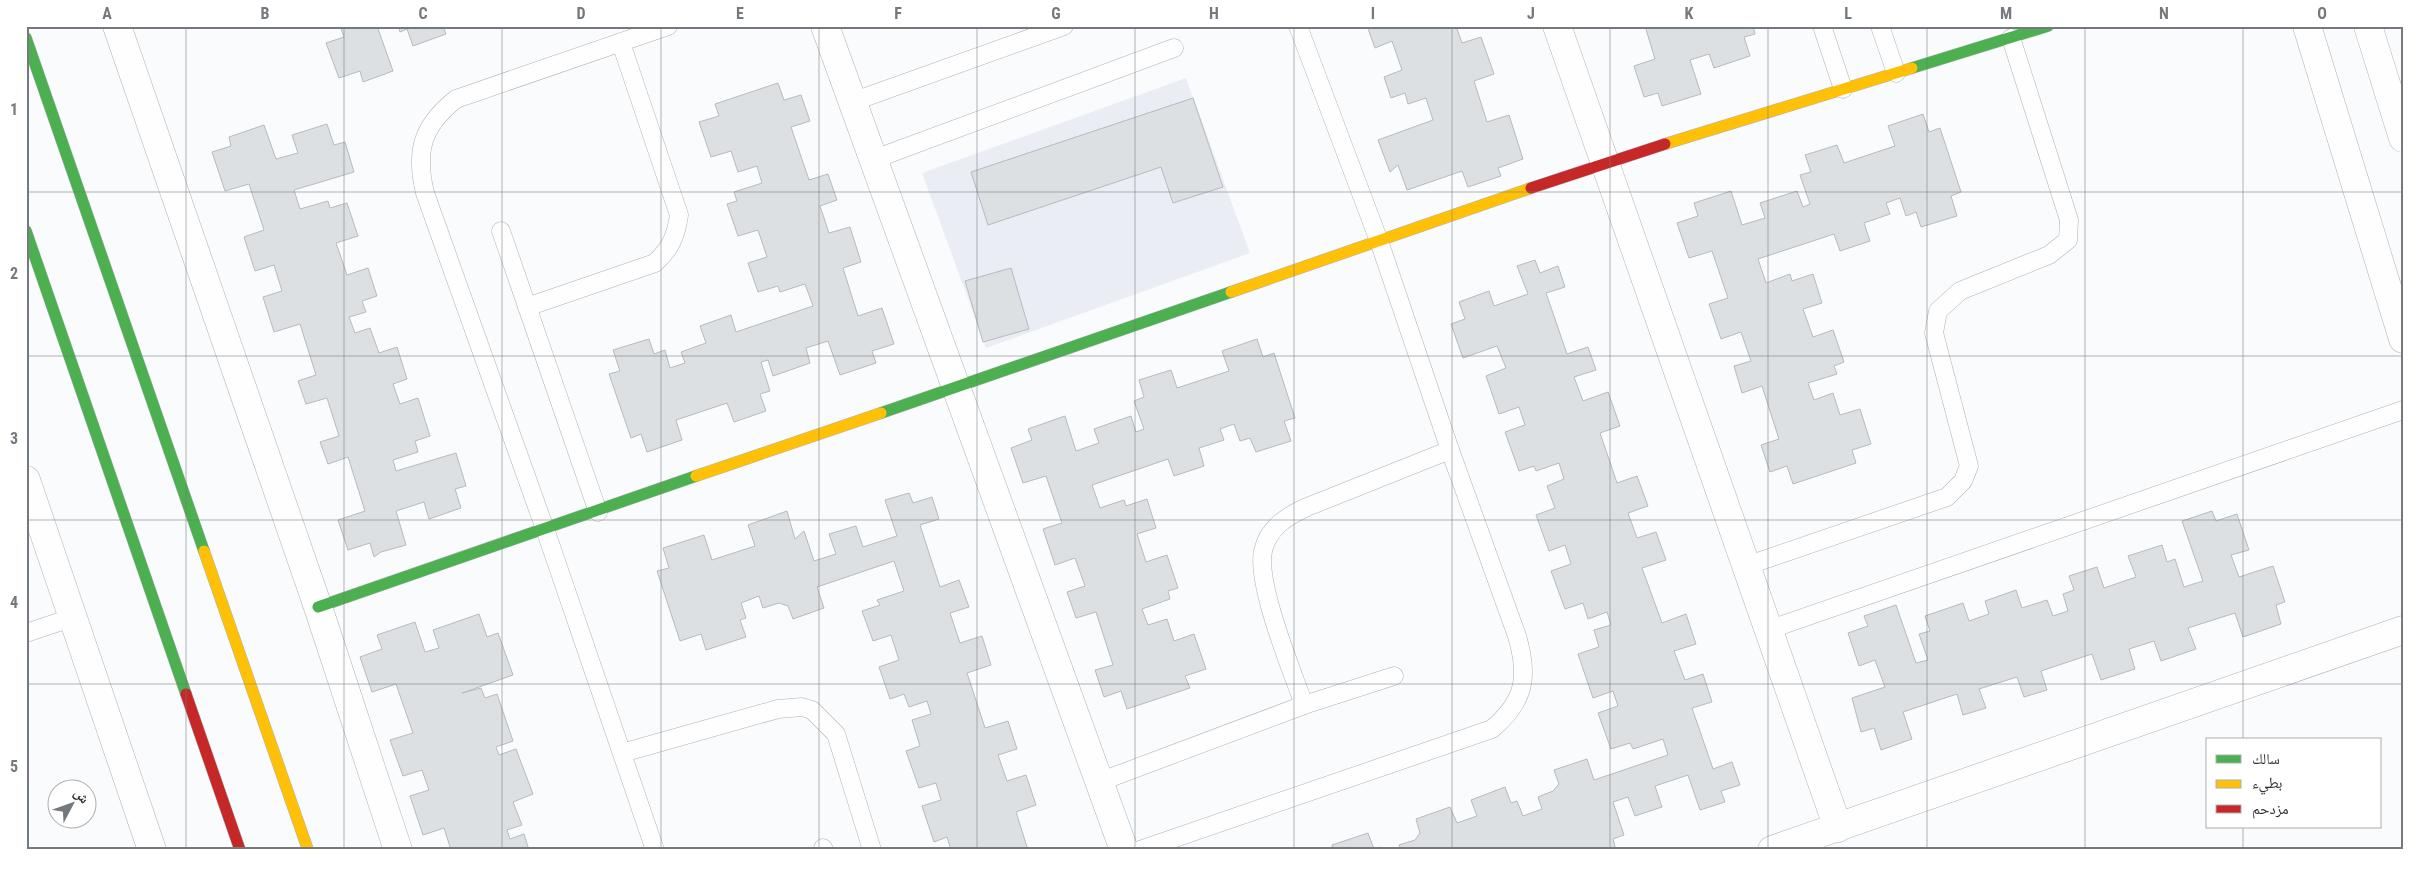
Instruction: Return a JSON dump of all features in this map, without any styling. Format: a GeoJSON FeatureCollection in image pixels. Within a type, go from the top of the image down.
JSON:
{"type":"FeatureCollection","features":[{"type":"Feature","properties":{"kind":"street"},"geometry":{"type":"LineString","coordinates":[[117,26],[318,607],[398,850]]}},
{"type":"Feature","properties":{"kind":"street"},"geometry":{"type":"LineString","coordinates":[[825,26],[954,387],[1124,850]]}},
{"type":"Feature","properties":{"kind":"street"},"geometry":{"type":"LineString","coordinates":[[1558,26],[1604,163],[1838,828]]}},
{"type":"Feature","properties":{"kind":"street"},"geometry":{"type":"LineString","coordinates":[[318,607],[598,512],[1604,163],[2048,26]]}},
{"type":"Feature","properties":{"kind":"street"},"geometry":{"type":"LineString","coordinates":[[2307,26],[2403,339]]}},
{"type":"Feature","properties":{"kind":"street"},"geometry":{"type":"LineString","coordinates":[[2368,26],[2403,138]]}},
{"type":"Feature","properties":{"kind":"street"},"geometry":{"type":"LineString","coordinates":[[26,38],[308,850]]}},
{"type":"Feature","properties":{"kind":"street"},"geometry":{"type":"LineString","coordinates":[[26,231],[240,850]]}},
{"type":"Feature","properties":{"kind":"street"},"geometry":{"type":"LineString","coordinates":[[26,480],[152,850]]}},
{"type":"Feature","properties":{"kind":"street"},"geometry":{"type":"LineString","coordinates":[[1772,850],[2403,630]]}},
{"type":"Feature","properties":{"kind":"lane"},"geometry":{"type":"LineString","coordinates":[[654,850],[545,529],[425,193],[420,172],[420,150],[428,130],[439,112],[456,98],[668,26]]}},
{"type":"Feature","properties":{"kind":"lane"},"geometry":{"type":"LineString","coordinates":[[852,102],[1064,26]]}},
{"type":"Feature","properties":{"kind":"lane"},"geometry":{"type":"LineString","coordinates":[[1140,850],[1492,729],[1508,716],[1519,698],[1524,679],[1523,658],[1379,241],[1298,26]]}},
{"type":"Feature","properties":{"kind":"lane"},"geometry":{"type":"LineString","coordinates":[[1822,26],[1843,89]]}},
{"type":"Feature","properties":{"kind":"lane"},"geometry":{"type":"LineString","coordinates":[[1880,26],[1896,73]]}},
{"type":"Feature","properties":{"kind":"lane"},"geometry":{"type":"LineString","coordinates":[[1746,566],[1947,497],[1963,481],[1969,466],[1934,333],[1938,311],[1960,291],[2049,255],[2068,240],[2069,220],[2011,38]]}},
{"type":"Feature","properties":{"kind":"lane"},"geometry":{"type":"LineString","coordinates":[[527,307],[655,263],[668,250],[676,234],[678,215],[674,198],[621,43]]}},
{"type":"Feature","properties":{"kind":"lane"},"geometry":{"type":"LineString","coordinates":[[872,160],[1174,48]]}},
{"type":"Feature","properties":{"kind":"lane"},"geometry":{"type":"LineString","coordinates":[[501,230],[598,512]]}},
{"type":"Feature","properties":{"kind":"lane"},"geometry":{"type":"LineString","coordinates":[[1768,630],[2403,410]]}},
{"type":"Feature","properties":{"kind":"lane"},"geometry":{"type":"LineString","coordinates":[[1304,705],[1266,593],[1261,572],[1263,551],[1272,531],[1287,516],[1450,450]]}},
{"type":"Feature","properties":{"kind":"lane"},"geometry":{"type":"LineString","coordinates":[[26,633],[74,617]]}},
{"type":"Feature","properties":{"kind":"lane"},"geometry":{"type":"LineString","coordinates":[[1099,782],[1304,705],[1394,676]]}},
{"type":"Feature","properties":{"kind":"lane"},"geometry":{"type":"LineString","coordinates":[[622,753],[778,709],[802,707],[812,710],[836,734],[872,850]]}},
{"type":"Feature","properties":{"kind":"shaded area"},"geometry":{"type":"Polygon","coordinates":[[[1186,78],[1250,253],[986,348],[922,173],[1186,78]]]}},
{"type":"Feature","properties":{"kind":"building"},"geometry":{"type":"Polygon","coordinates":[[[340,26],[377,26],[393,71],[363,82],[360,71],[339,78],[326,43],[344,37],[340,26]]]}},
{"type":"Feature","properties":{"kind":"building"},"geometry":{"type":"Polygon","coordinates":[[[398,26],[443,26],[446,34],[413,46],[407,29],[400,32],[398,26]]]}},
{"type":"Feature","properties":{"kind":"building"},"geometry":{"type":"Polygon","coordinates":[[[1367,26],[1456,26],[1462,43],[1481,37],[1494,74],[1474,81],[1487,122],[1509,115],[1523,159],[1498,168],[1501,176],[1468,187],[1462,171],[1407,190],[1398,165],[1390,172],[1378,140],[1433,120],[1426,98],[1408,104],[1405,93],[1391,98],[1384,77],[1402,70],[1392,41],[1375,48],[1367,26]]]}},
{"type":"Feature","properties":{"kind":"building"},"geometry":{"type":"Polygon","coordinates":[[[1645,26],[1753,26],[1755,34],[1744,37],[1750,56],[1714,68],[1709,54],[1690,60],[1701,94],[1662,106],[1658,93],[1644,97],[1634,66],[1655,59],[1645,26]]]}},
{"type":"Feature","properties":{"kind":"building"},"geometry":{"type":"Polygon","coordinates":[[[778,83],[784,100],[801,95],[810,121],[791,127],[809,180],[828,174],[837,200],[820,206],[829,233],[850,227],[861,262],[843,268],[858,316],[882,308],[894,344],[872,351],[876,363],[840,375],[828,341],[806,348],[810,363],[773,376],[768,360],[761,362],[770,391],[760,394],[766,411],[734,422],[727,403],[676,420],[682,440],[647,452],[641,434],[631,438],[609,374],[620,371],[613,350],[649,339],[654,354],[665,350],[670,368],[685,363],[681,352],[706,343],[700,326],[731,315],[736,332],[813,306],[805,284],[780,292],[778,286],[758,292],[748,263],[767,257],[758,230],[738,236],[727,204],[737,201],[734,192],[762,183],[757,166],[738,172],[731,151],[711,157],[699,122],[719,116],[715,104],[778,83]]]}},
{"type":"Feature","properties":{"kind":"building"},"geometry":{"type":"Polygon","coordinates":[[[1193,98],[1223,187],[1173,203],[1161,167],[988,225],[971,172],[1193,98]]]}},
{"type":"Feature","properties":{"kind":"building"},"geometry":{"type":"Polygon","coordinates":[[[1923,114],[1929,132],[1940,128],[1961,192],[1951,196],[1957,216],[1921,227],[1916,212],[1906,216],[1900,198],[1886,203],[1890,214],[1864,223],[1870,241],[1840,251],[1834,234],[1758,259],[1766,283],[1790,274],[1792,281],[1813,274],[1822,303],[1803,309],[1813,337],[1833,330],[1844,362],[1834,366],[1837,374],[1808,383],[1814,400],[1833,393],[1840,415],[1860,409],[1871,444],[1852,450],[1856,463],[1793,484],[1787,466],[1770,472],[1761,445],[1779,439],[1762,386],[1742,393],[1734,366],[1751,361],[1741,332],[1721,339],[1709,304],[1728,298],[1712,251],[1689,258],[1677,223],[1698,216],[1694,203],[1731,191],[1742,225],[1765,218],[1760,203],[1797,191],[1803,207],[1810,204],[1800,175],[1811,172],[1805,155],[1837,145],[1844,163],[1895,146],[1888,126],[1923,114]]]}},
{"type":"Feature","properties":{"kind":"building"},"geometry":{"type":"Polygon","coordinates":[[[327,124],[334,145],[345,142],[354,172],[294,190],[300,209],[328,201],[330,208],[347,203],[358,236],[336,243],[347,275],[368,268],[377,296],[362,301],[366,312],[349,317],[355,333],[370,328],[379,353],[397,347],[407,379],[393,384],[400,404],[418,398],[430,436],[415,441],[418,452],[393,460],[396,471],[456,453],[466,486],[455,489],[461,508],[429,519],[424,502],[396,511],[406,545],[381,552],[374,557],[370,543],[348,550],[338,520],[365,511],[348,457],[328,464],[320,442],[339,436],[327,398],[306,404],[298,381],[316,375],[300,324],[274,332],[263,297],[282,291],[274,265],[255,271],[244,237],[264,230],[249,184],[225,191],[212,152],[231,146],[229,137],[264,125],[276,159],[298,153],[292,135],[327,124]]]}},
{"type":"Feature","properties":{"kind":"building"},"geometry":{"type":"Polygon","coordinates":[[[1535,260],[1540,273],[1558,266],[1565,287],[1546,293],[1567,354],[1588,347],[1596,370],[1574,377],[1583,401],[1608,392],[1620,426],[1600,433],[1617,483],[1637,476],[1648,506],[1628,513],[1637,538],[1656,532],[1666,560],[1642,568],[1662,623],[1686,614],[1696,644],[1674,651],[1685,680],[1703,674],[1712,702],[1692,708],[1713,769],[1732,762],[1740,785],[1721,791],[1725,802],[1700,810],[1688,775],[1655,786],[1662,807],[1635,816],[1628,797],[1613,802],[1624,835],[1613,839],[1616,850],[1587,850],[1587,848],[1580,850],[1401,850],[1399,845],[1415,840],[1420,833],[1416,819],[1450,807],[1457,823],[1477,816],[1471,800],[1505,787],[1511,803],[1517,801],[1523,816],[1542,809],[1538,797],[1553,791],[1559,784],[1554,770],[1587,759],[1594,780],[1668,755],[1663,739],[1633,749],[1630,743],[1611,749],[1598,713],[1618,706],[1613,691],[1593,698],[1578,654],[1599,647],[1594,630],[1611,625],[1607,612],[1588,619],[1583,603],[1565,609],[1551,571],[1571,564],[1565,545],[1549,551],[1536,515],[1555,508],[1547,486],[1564,479],[1559,463],[1536,471],[1534,466],[1519,471],[1505,432],[1525,425],[1519,407],[1499,414],[1486,376],[1506,368],[1497,346],[1463,358],[1451,324],[1465,319],[1459,302],[1489,291],[1494,306],[1528,294],[1517,266],[1535,260]]]}},
{"type":"Feature","properties":{"kind":"building"},"geometry":{"type":"Polygon","coordinates":[[[1011,268],[1029,329],[983,342],[965,281],[1011,268]]]}},
{"type":"Feature","properties":{"kind":"building"},"geometry":{"type":"Polygon","coordinates":[[[1257,339],[1263,357],[1274,353],[1295,418],[1284,421],[1291,441],[1256,452],[1250,438],[1240,441],[1234,424],[1220,429],[1224,440],[1199,448],[1204,466],[1174,476],[1168,459],[1092,485],[1100,508],[1124,500],[1126,506],[1147,499],[1156,528],[1137,534],[1146,562],[1167,555],[1178,588],[1168,591],[1170,599],[1142,609],[1148,625],[1167,619],[1174,641],[1194,634],[1206,669],[1185,676],[1190,688],[1127,709],[1121,691],[1104,697],[1095,670],[1113,665],[1096,612],[1076,618],[1067,592],[1085,586],[1075,558],[1055,565],[1043,529],[1062,523],[1046,476],[1023,483],[1011,448],[1032,440],[1028,429],[1065,416],[1076,451],[1099,443],[1094,429],[1131,416],[1136,432],[1144,429],[1134,401],[1144,397],[1139,380],[1171,370],[1177,388],[1229,371],[1222,351],[1257,339]]]}},
{"type":"Feature","properties":{"kind":"building"},"geometry":{"type":"Polygon","coordinates":[[[909,493],[913,503],[932,497],[939,519],[920,525],[940,587],[959,580],[969,607],[950,613],[960,643],[982,636],[991,665],[967,673],[985,728],[1008,721],[1017,749],[998,755],[1007,781],[1026,775],[1036,805],[1016,812],[1028,850],[951,850],[947,837],[934,842],[922,806],[941,800],[936,783],[919,788],[906,751],[920,746],[912,720],[931,714],[927,701],[909,707],[904,694],[890,699],[879,667],[899,660],[891,635],[873,641],[862,611],[880,605],[877,600],[904,591],[894,561],[817,587],[824,608],[793,619],[788,606],[779,603],[763,608],[759,596],[741,603],[746,618],[740,620],[746,637],[706,650],[701,634],[680,641],[657,571],[669,568],[663,548],[704,535],[712,560],[755,546],[748,525],[787,511],[795,539],[804,531],[814,561],[836,554],[829,534],[856,526],[863,547],[897,536],[885,500],[909,493]]]}},
{"type":"Feature","properties":{"kind":"building"},"geometry":{"type":"Polygon","coordinates":[[[2212,511],[2216,521],[2237,514],[2249,550],[2231,555],[2239,577],[2273,566],[2285,602],[2276,605],[2281,624],[2243,637],[2235,613],[2188,628],[2196,649],[2161,661],[2154,641],[2129,649],[2135,669],[2101,680],[2092,654],[2041,671],[2047,690],[2024,697],[2017,677],[1979,689],[1986,708],[1963,715],[1957,694],[1903,712],[1912,739],[1881,750],[1874,728],[1861,732],[1852,698],[1885,687],[1875,660],[1859,666],[1848,633],[1868,626],[1864,616],[1896,605],[1916,663],[1928,660],[1919,634],[1930,631],[1925,616],[1963,603],[1969,621],[1989,614],[1985,601],[2016,590],[2022,608],[2047,600],[2053,616],[2068,611],[2063,594],[2074,590],[2069,576],[2097,567],[2104,588],[2136,577],[2128,556],[2162,545],[2167,562],[2175,559],[2184,587],[2203,581],[2182,521],[2212,511]]]}},
{"type":"Feature","properties":{"kind":"building"},"geometry":{"type":"Polygon","coordinates":[[[479,614],[487,637],[498,633],[513,675],[462,693],[481,688],[485,698],[497,694],[513,741],[496,747],[499,755],[516,749],[533,794],[513,802],[522,825],[507,830],[510,839],[524,834],[529,850],[451,850],[444,828],[423,835],[410,796],[429,790],[422,770],[403,776],[390,740],[413,733],[396,684],[372,692],[360,657],[382,649],[377,635],[415,622],[425,652],[439,648],[433,630],[479,614]]]}},
{"type":"Feature","properties":{"kind":"building"},"geometry":{"type":"Polygon","coordinates":[[[1368,833],[1374,849],[1380,847],[1381,850],[1333,850],[1332,845],[1368,833]]]}},
{"type":"Feature","properties":{"kind":"traffic: fast"},"geometry":{"type":"LineString","coordinates":[[1912,68],[2048,26]]}},
{"type":"Feature","properties":{"kind":"traffic: fast"},"geometry":{"type":"LineString","coordinates":[[26,38],[204,551]]}},
{"type":"Feature","properties":{"kind":"traffic: fast"},"geometry":{"type":"LineString","coordinates":[[26,231],[186,694]]}},
{"type":"Feature","properties":{"kind":"traffic: fast"},"geometry":{"type":"LineString","coordinates":[[881,413],[1231,292]]}},
{"type":"Feature","properties":{"kind":"traffic: fast"},"geometry":{"type":"LineString","coordinates":[[318,607],[696,476]]}},
{"type":"Feature","properties":{"kind":"traffic: slow"},"geometry":{"type":"LineString","coordinates":[[1665,144],[1912,68]]}},
{"type":"Feature","properties":{"kind":"traffic: slow"},"geometry":{"type":"LineString","coordinates":[[1231,292],[1531,188]]}},
{"type":"Feature","properties":{"kind":"traffic: slow"},"geometry":{"type":"LineString","coordinates":[[696,476],[881,413]]}},
{"type":"Feature","properties":{"kind":"traffic: slow"},"geometry":{"type":"LineString","coordinates":[[204,551],[308,850]]}},
{"type":"Feature","properties":{"kind":"traffic: jam"},"geometry":{"type":"LineString","coordinates":[[1531,188],[1665,144]]}},
{"type":"Feature","properties":{"kind":"traffic: jam"},"geometry":{"type":"LineString","coordinates":[[186,694],[240,850]]}}]}
